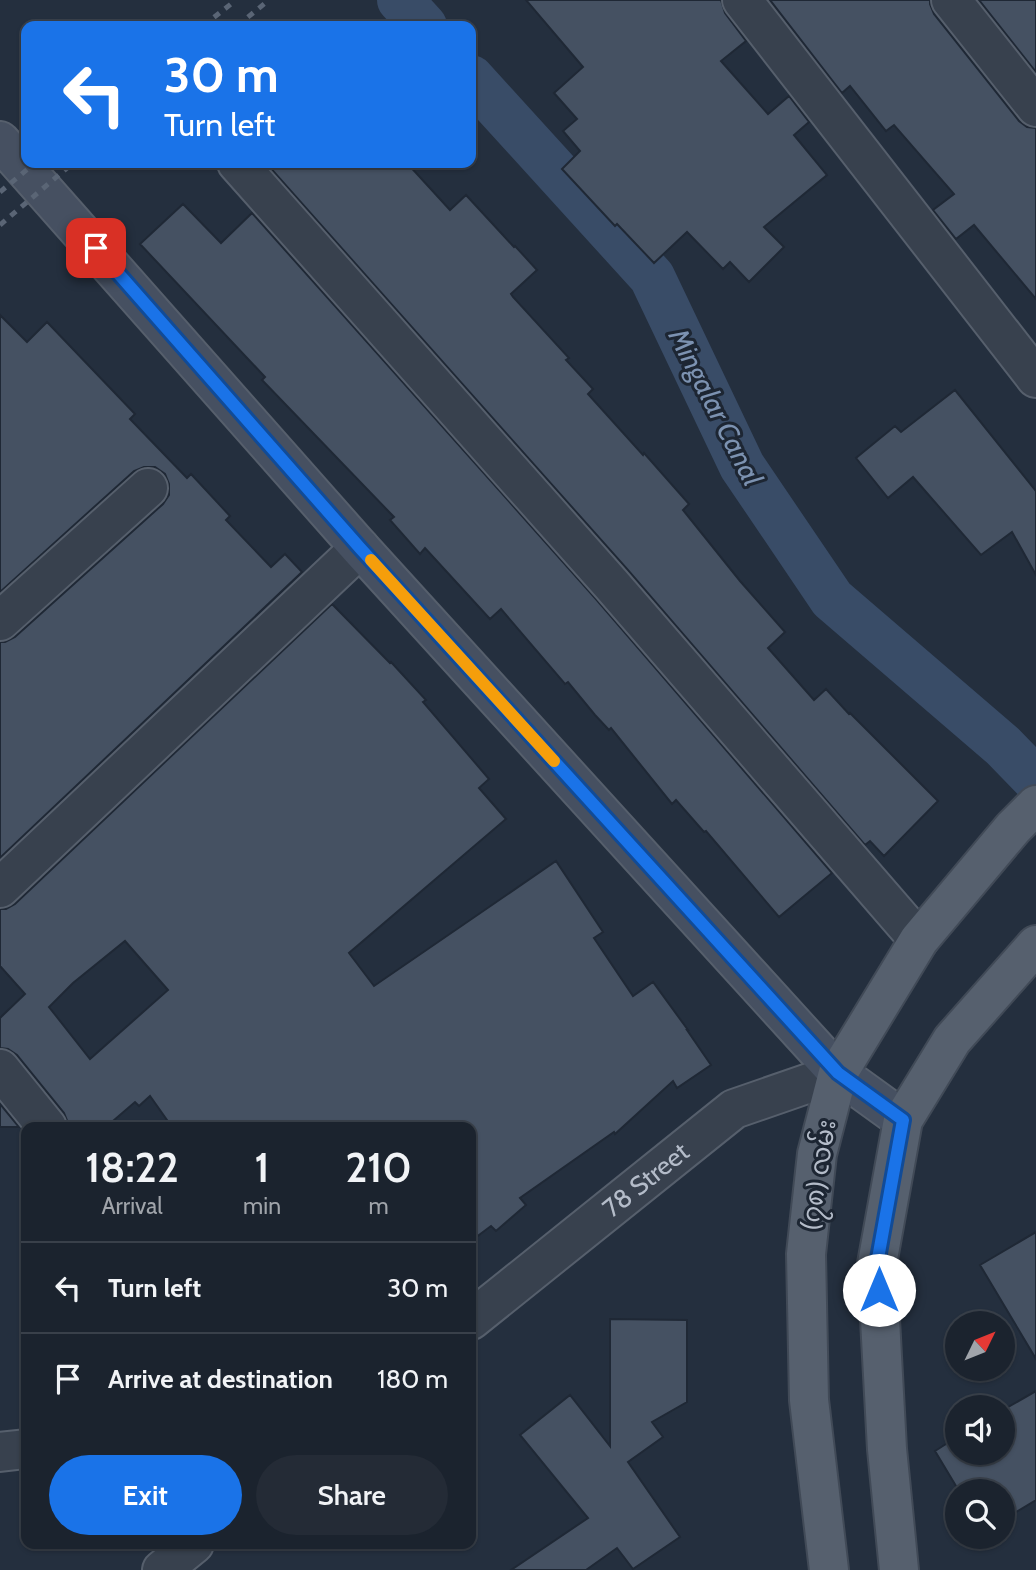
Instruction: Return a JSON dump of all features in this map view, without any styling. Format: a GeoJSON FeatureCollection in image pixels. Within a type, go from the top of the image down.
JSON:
{"type":"FeatureCollection","features":[{"type":"Feature","properties":{"kind":"main road","name":"(၇၈) လမ်း"},"geometry":{"type":"LineString","coordinates":[[829,1570],[809,1400],[806,1254],[817,1154],[838,1073],[919,940],[1025,816]]}},
{"type":"Feature","properties":{"kind":"main road"},"geometry":{"type":"LineString","coordinates":[[899,1570],[887,1449],[877,1264],[903,1120],[952,1040],[1036,945]]}},
{"type":"Feature","properties":{"kind":"street"},"geometry":{"type":"LineString","coordinates":[[741,0],[1036,377]]}},
{"type":"Feature","properties":{"kind":"street"},"geometry":{"type":"LineString","coordinates":[[951,0],[1036,107]]}},
{"type":"Feature","properties":{"kind":"street"},"geometry":{"type":"LineString","coordinates":[[0,141],[21,165]]}},
{"type":"Feature","properties":{"kind":"street"},"geometry":{"type":"LineString","coordinates":[[24,168],[360,548],[838,1073],[903,1120]]}},
{"type":"Feature","properties":{"kind":"street"},"geometry":{"type":"LineString","coordinates":[[241,168],[611,584],[919,940]]}},
{"type":"Feature","properties":{"kind":"street"},"geometry":{"type":"LineString","coordinates":[[0,621],[148,488]]}},
{"type":"Feature","properties":{"kind":"street"},"geometry":{"type":"LineString","coordinates":[[0,888],[360,548]]}},
{"type":"Feature","properties":{"kind":"street"},"geometry":{"type":"LineString","coordinates":[[0,1069],[43,1122]]}},
{"type":"Feature","properties":{"kind":"street","name":"78 Street"},"geometry":{"type":"LineString","coordinates":[[476,1316],[734,1109],[838,1073]]}},
{"type":"Feature","properties":{"kind":"street"},"geometry":{"type":"LineString","coordinates":[[0,1452],[21,1450]]}},
{"type":"Feature","properties":{"kind":"street"},"geometry":{"type":"LineString","coordinates":[[162,1570],[188,1549]]}},
{"type":"Feature","properties":{"kind":"building"},"geometry":{"type":"Polygon","coordinates":[[[526,0],[721,0],[725,13],[746,41],[721,61],[768,114],[789,96],[809,122],[794,135],[827,175],[764,227],[784,247],[749,282],[730,262],[723,269],[687,232],[654,263],[562,169],[580,151],[563,131],[577,119],[554,93],[583,67],[526,0]]]}},
{"type":"Feature","properties":{"kind":"building"},"geometry":{"type":"Polygon","coordinates":[[[770,0],[930,0],[934,14],[1019,121],[1027,127],[1036,128],[1036,299],[974,225],[956,239],[933,210],[954,194],[894,125],[886,131],[850,86],[842,93],[770,0]]]}},
{"type":"Feature","properties":{"kind":"building"},"geometry":{"type":"Polygon","coordinates":[[[979,0],[1036,0],[1036,72],[979,0]]]}},
{"type":"Feature","properties":{"kind":"building"},"geometry":{"type":"Polygon","coordinates":[[[270,168],[412,168],[450,210],[466,195],[537,270],[511,294],[513,297],[569,358],[566,360],[593,389],[588,394],[689,504],[683,510],[785,632],[768,648],[814,700],[826,689],[938,801],[884,856],[870,841],[865,845],[627,569],[270,168]]]}},
{"type":"Feature","properties":{"kind":"building"},"geometry":{"type":"Polygon","coordinates":[[[183,204],[221,243],[252,213],[595,598],[832,873],[779,917],[706,831],[704,832],[676,800],[672,804],[611,728],[609,730],[568,682],[565,684],[501,609],[490,619],[425,548],[420,554],[390,520],[394,517],[262,380],[265,377],[140,244],[183,204]]]}},
{"type":"Feature","properties":{"kind":"building"},"geometry":{"type":"Polygon","coordinates":[[[0,315],[27,342],[47,322],[135,414],[130,419],[187,478],[191,474],[230,516],[226,520],[271,567],[285,554],[302,572],[0,858],[0,642],[15,637],[163,504],[169,495],[169,484],[165,474],[155,467],[134,471],[0,592],[0,315]]]}},
{"type":"Feature","properties":{"kind":"building"},"geometry":{"type":"Polygon","coordinates":[[[955,390],[1036,491],[1036,575],[1012,532],[981,555],[913,477],[888,498],[856,458],[895,426],[901,432],[955,390]]]}},
{"type":"Feature","properties":{"kind":"building"},"geometry":{"type":"Polygon","coordinates":[[[332,604],[426,700],[423,702],[489,779],[479,788],[506,819],[349,953],[374,986],[556,861],[603,932],[594,938],[633,996],[653,982],[711,1065],[677,1088],[673,1081],[615,1134],[614,1132],[520,1198],[526,1205],[496,1231],[491,1226],[476,1237],[476,1122],[168,1122],[150,1096],[139,1106],[135,1102],[112,1122],[68,1122],[64,1113],[17,1055],[8,1049],[0,1048],[0,1018],[25,994],[0,966],[0,909],[15,904],[332,604]],[[125,941],[73,983],[49,1007],[90,1059],[168,990],[125,941]]]}},
{"type":"Feature","properties":{"kind":"building"},"geometry":{"type":"Polygon","coordinates":[[[0,1104],[19,1127],[0,1127],[0,1104]]]}},
{"type":"Feature","properties":{"kind":"building"},"geometry":{"type":"Polygon","coordinates":[[[1036,1232],[1036,1359],[1015,1324],[1015,1311],[1007,1311],[980,1265],[1036,1232]]]}},
{"type":"Feature","properties":{"kind":"building"},"geometry":{"type":"Polygon","coordinates":[[[610,1319],[687,1320],[687,1402],[652,1422],[663,1437],[628,1462],[680,1537],[633,1569],[617,1548],[586,1570],[511,1570],[588,1518],[520,1435],[570,1395],[610,1446],[610,1319]]]}},
{"type":"Feature","properties":{"kind":"building"},"geometry":{"type":"Polygon","coordinates":[[[1036,1391],[1036,1500],[1015,1513],[1015,1479],[952,1479],[935,1451],[945,1445],[945,1465],[1015,1465],[1015,1403],[1036,1391]]]}},
{"type":"Feature","properties":{"kind":"waterway","name":"Mingalar Canal"},"geometry":{"type":"LineString","coordinates":[[400,0],[419,21]]}},
{"type":"Feature","properties":{"kind":"waterway","name":"Mingalar Canal"},"geometry":{"type":"LineString","coordinates":[[476,83],[652,277],[742,466],[832,599],[1003,746],[1036,780]]}},
{"type":"Feature","properties":{"kind":"railway"},"geometry":{"type":"LineString","coordinates":[[209,21],[236,0]]}},
{"type":"Feature","properties":{"kind":"railway"},"geometry":{"type":"LineString","coordinates":[[243,21],[269,0]]}},
{"type":"Feature","properties":{"kind":"railway"},"geometry":{"type":"LineString","coordinates":[[0,192],[29,168]]}},
{"type":"Feature","properties":{"kind":"railway"},"geometry":{"type":"LineString","coordinates":[[0,225],[67,168]]}},
{"type":"Feature","properties":{"kind":"slow traffic"},"geometry":{"type":"LineString","coordinates":[[371,560],[554,761]]}},
{"type":"Feature","properties":{"kind":"route"},"geometry":{"type":"LineString","coordinates":[[96,248],[360,548],[838,1073],[903,1120],[877,1264],[879,1290]]}}]}
